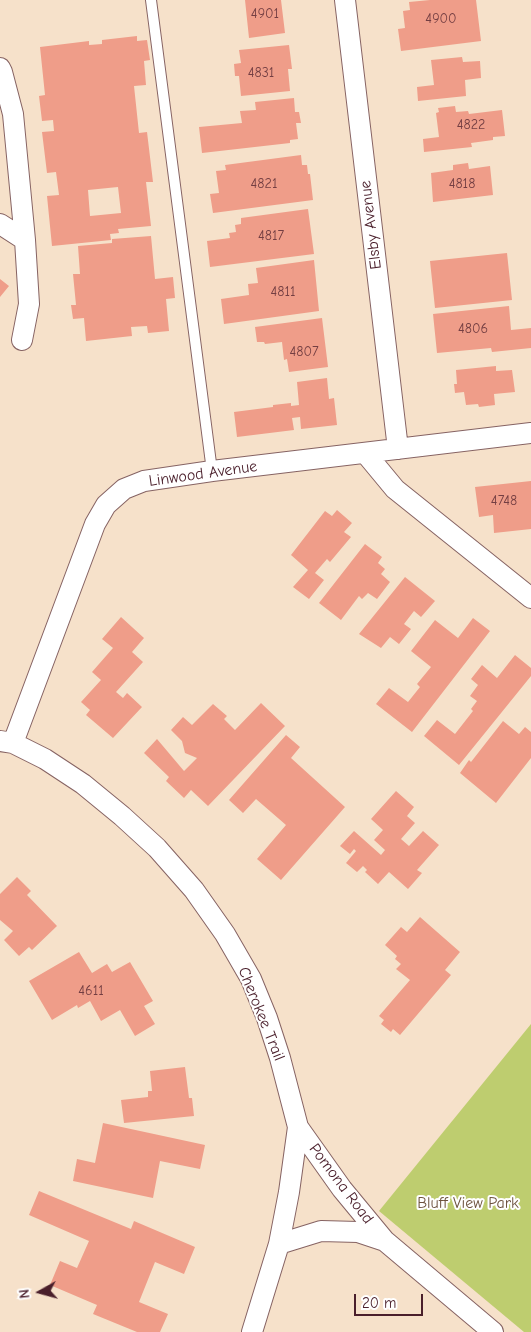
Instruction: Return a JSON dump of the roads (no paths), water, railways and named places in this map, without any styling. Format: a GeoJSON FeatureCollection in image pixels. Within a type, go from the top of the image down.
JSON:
{"type":"FeatureCollection","features":[{"type":"Feature","properties":{"kind":"street","name":"Elsby Avenue"},"geometry":{"type":"LineString","coordinates":[[344,0],[398,449]]}},
{"type":"Feature","properties":{"kind":"street"},"geometry":{"type":"LineString","coordinates":[[0,68],[13,114],[25,240],[29,304],[22,340]]}},
{"type":"Feature","properties":{"kind":"street"},"geometry":{"type":"LineString","coordinates":[[0,224],[25,240]]}},
{"type":"Feature","properties":{"kind":"street","name":"Linwood Avenue"},"geometry":{"type":"LineString","coordinates":[[7,742],[95,524],[106,505],[124,489],[144,481],[212,471],[531,433]]}},
{"type":"Feature","properties":{"kind":"street"},"geometry":{"type":"LineString","coordinates":[[366,454],[395,489],[531,598]]}},
{"type":"Feature","properties":{"kind":"street","name":"Cherokee Trail"},"geometry":{"type":"LineString","coordinates":[[7,742],[45,759],[90,789],[157,848],[194,890],[225,934],[250,979],[267,1018],[280,1058],[298,1127],[289,1192],[279,1244],[252,1332]]}},
{"type":"Feature","properties":{"kind":"street","name":"Pomona Road"},"geometry":{"type":"LineString","coordinates":[[298,1127],[342,1189],[385,1241],[493,1332]]}},
{"type":"Feature","properties":{"kind":"street","name":"Pomona Road"},"geometry":{"type":"LineString","coordinates":[[279,1244],[321,1231],[358,1232],[385,1241]]}},
{"type":"Feature","properties":{"kind":"lane"},"geometry":{"type":"LineString","coordinates":[[151,0],[212,471]]}},
{"type":"Feature","properties":{"kind":"park label","name":"Bluff View Park"},"geometry":{"type":"Point","coordinates":[468,1203]}}]}
